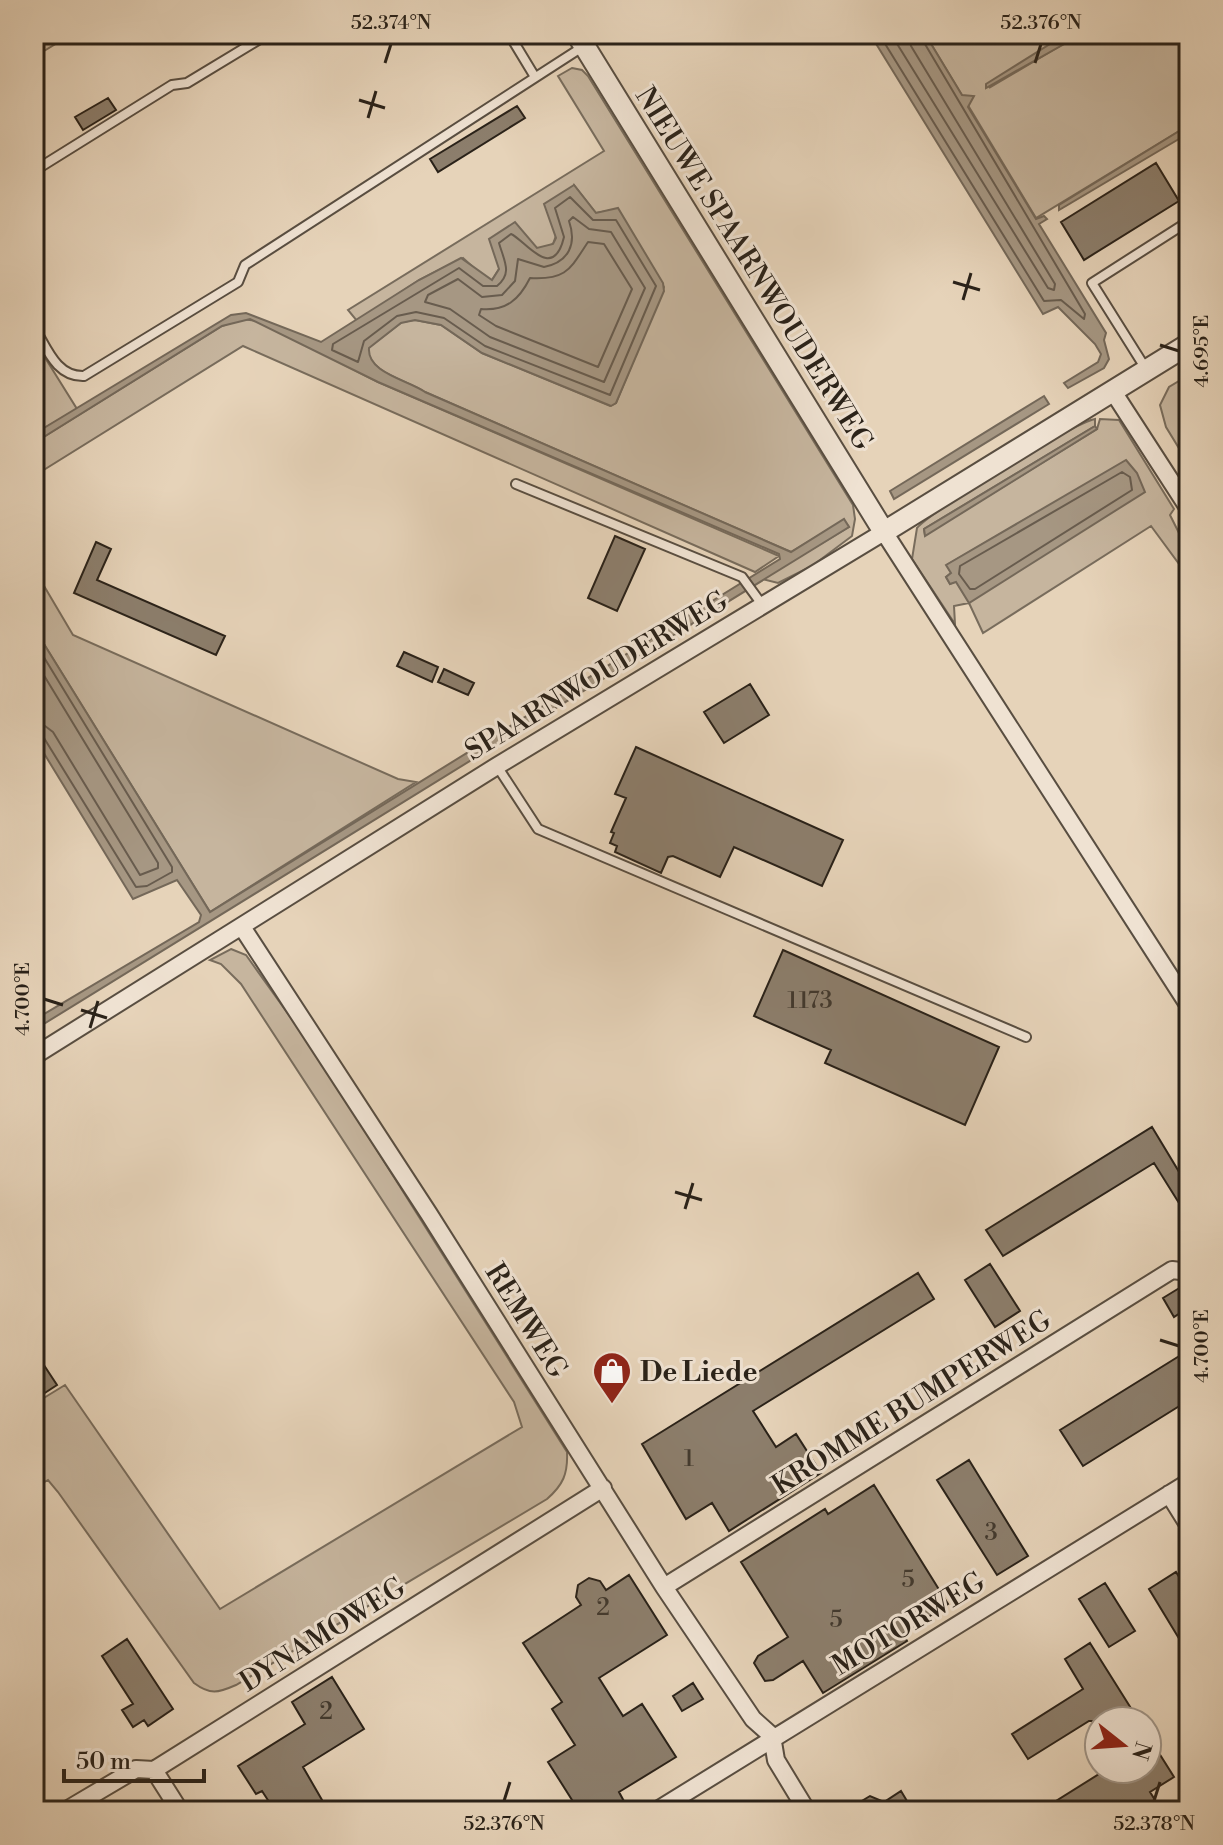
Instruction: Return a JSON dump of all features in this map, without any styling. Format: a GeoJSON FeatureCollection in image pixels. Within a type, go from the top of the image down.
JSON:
{"type":"FeatureCollection","features":[{"type":"Feature","properties":{"kind":"street","name":"NIEUWE SPAARNWOUDERWEG"},"geometry":{"type":"LineString","coordinates":[[581,40],[884,532]]}},
{"type":"Feature","properties":{"kind":"street","name":"SPAARNWOUDERWEG"},"geometry":{"type":"LineString","coordinates":[[34,1056],[758,599],[884,532],[1189,344]]}},
{"type":"Feature","properties":{"kind":"street"},"geometry":{"type":"LineString","coordinates":[[1112,390],[1189,509]]}},
{"type":"Feature","properties":{"kind":"street"},"geometry":{"type":"LineString","coordinates":[[884,532],[1189,1006]]}},
{"type":"Feature","properties":{"kind":"street","name":"REMWEG"},"geometry":{"type":"LineString","coordinates":[[242,927],[664,1587],[753,1719],[772,1736]]}},
{"type":"Feature","properties":{"kind":"street","name":"KROMME BUMPERWEG"},"geometry":{"type":"LineString","coordinates":[[664,1587],[1172,1270],[1189,1272]]}},
{"type":"Feature","properties":{"kind":"street","name":"MOTORWEG"},"geometry":{"type":"LineString","coordinates":[[656,1811],[772,1736],[1189,1482]]}},
{"type":"Feature","properties":{"kind":"street","name":"DYNAMOWEG"},"geometry":{"type":"LineString","coordinates":[[65,1811],[136,1769],[154,1770],[603,1488]]}},
{"type":"Feature","properties":{"kind":"street"},"geometry":{"type":"LineString","coordinates":[[1169,1494],[1189,1526]]}},
{"type":"Feature","properties":{"kind":"street"},"geometry":{"type":"LineString","coordinates":[[772,1736],[776,1760],[807,1811]]}},
{"type":"Feature","properties":{"kind":"street"},"geometry":{"type":"LineString","coordinates":[[154,1770],[180,1811]]}},
{"type":"Feature","properties":{"kind":"lane"},"geometry":{"type":"LineString","coordinates":[[34,171],[172,85],[187,83],[268,34]]}},
{"type":"Feature","properties":{"kind":"lane"},"geometry":{"type":"LineString","coordinates":[[509,34],[535,77]]}},
{"type":"Feature","properties":{"kind":"lane"},"geometry":{"type":"LineString","coordinates":[[34,327],[60,369],[67,374],[84,376],[238,282],[245,265],[535,77],[581,40]]}},
{"type":"Feature","properties":{"kind":"lane"},"geometry":{"type":"LineString","coordinates":[[1146,370],[1092,283],[1189,221]]}},
{"type":"Feature","properties":{"kind":"lane"},"geometry":{"type":"LineString","coordinates":[[516,484],[742,577],[758,599]]}},
{"type":"Feature","properties":{"kind":"lane"},"geometry":{"type":"LineString","coordinates":[[497,766],[538,829],[1026,1037]]}},
{"type":"Feature","properties":{"kind":"shaded area"},"geometry":{"type":"Polygon","coordinates":[[[34,34],[72,34],[34,57],[34,34]]]}},
{"type":"Feature","properties":{"kind":"shaded area"},"geometry":{"type":"Polygon","coordinates":[[[925,34],[1068,34],[989,88],[1080,34],[1189,34],[1189,125],[1036,218],[925,34]]]}},
{"type":"Feature","properties":{"kind":"shaded area"},"geometry":{"type":"Polygon","coordinates":[[[572,68],[582,70],[588,76],[853,505],[855,519],[852,536],[812,566],[778,583],[762,579],[849,527],[844,520],[791,552],[425,392],[381,370],[369,357],[368,348],[402,322],[415,320],[441,325],[482,353],[610,406],[616,403],[664,287],[618,209],[596,213],[574,185],[553,244],[499,269],[492,280],[487,280],[463,258],[419,280],[357,321],[348,310],[604,151],[558,76],[572,68]]]}},
{"type":"Feature","properties":{"kind":"shaded area"},"geometry":{"type":"Polygon","coordinates":[[[241,319],[259,321],[378,382],[779,556],[755,572],[243,346],[34,476],[34,443],[222,326],[241,319]]]}},
{"type":"Feature","properties":{"kind":"shaded area"},"geometry":{"type":"Polygon","coordinates":[[[34,340],[77,409],[34,434],[34,340]]]}},
{"type":"Feature","properties":{"kind":"shaded area"},"geometry":{"type":"Polygon","coordinates":[[[1189,375],[1188,463],[1166,427],[1160,405],[1169,387],[1189,375]]]}},
{"type":"Feature","properties":{"kind":"shaded area"},"geometry":{"type":"Polygon","coordinates":[[[1095,419],[1095,426],[924,529],[925,535],[1097,429],[1100,419],[1119,420],[1174,509],[1170,515],[1189,553],[1189,567],[1185,572],[1151,526],[983,633],[969,603],[954,606],[955,624],[912,559],[917,528],[974,487],[1095,419]],[[1031,516],[947,565],[951,573],[946,577],[950,584],[956,581],[969,602],[1031,516]]]}},
{"type":"Feature","properties":{"kind":"shaded area"},"geometry":{"type":"Polygon","coordinates":[[[34,569],[73,635],[398,779],[416,782],[210,912],[34,628],[34,569]]]}},
{"type":"Feature","properties":{"kind":"shaded area"},"geometry":{"type":"Polygon","coordinates":[[[231,949],[246,955],[314,1050],[567,1452],[567,1460],[563,1478],[547,1499],[236,1685],[214,1692],[194,1683],[48,1480],[34,1488],[34,1404],[65,1385],[220,1609],[522,1427],[514,1402],[241,984],[221,964],[210,960],[231,949]]]}},
{"type":"Feature","properties":{"kind":"water"},"geometry":{"type":"Polygon","coordinates":[[[870,34],[925,34],[962,95],[974,96],[968,107],[1036,219],[1044,216],[1047,219],[1039,224],[1106,333],[1104,340],[1109,359],[1104,368],[1068,388],[1064,383],[1098,362],[1101,354],[1058,307],[1043,314],[870,34]]]}},
{"type":"Feature","properties":{"kind":"water"},"geometry":{"type":"Polygon","coordinates":[[[1066,34],[1082,34],[986,88],[986,84],[1066,34]]]}},
{"type":"Feature","properties":{"kind":"water"},"geometry":{"type":"Polygon","coordinates":[[[1189,125],[1189,133],[1059,210],[1059,205],[1189,125]]]}},
{"type":"Feature","properties":{"kind":"water"},"geometry":{"type":"Polygon","coordinates":[[[574,185],[596,213],[618,208],[663,283],[664,291],[616,403],[611,406],[482,353],[441,325],[415,320],[401,323],[369,348],[375,364],[425,392],[791,552],[844,519],[849,527],[34,1030],[34,1020],[199,922],[201,915],[177,880],[133,899],[34,737],[34,628],[210,912],[780,559],[779,554],[378,382],[250,319],[222,326],[34,443],[34,434],[231,315],[246,313],[321,342],[419,280],[461,258],[492,280],[499,269],[489,239],[515,222],[537,248],[553,244],[556,238],[544,204],[574,185]]]}},
{"type":"Feature","properties":{"kind":"water"},"geometry":{"type":"Polygon","coordinates":[[[1044,396],[1049,404],[894,499],[890,491],[1044,396]]]}},
{"type":"Feature","properties":{"kind":"water"},"geometry":{"type":"Polygon","coordinates":[[[1095,426],[1097,429],[925,536],[924,529],[1095,426]]]}},
{"type":"Feature","properties":{"kind":"water"},"geometry":{"type":"Polygon","coordinates":[[[1126,460],[1137,473],[1145,492],[969,603],[956,582],[950,584],[946,577],[951,573],[946,565],[1126,460]]]}},
{"type":"Feature","properties":{"kind":"building"},"geometry":{"type":"Polygon","coordinates":[[[108,98],[116,110],[83,130],[75,117],[108,98]]]}},
{"type":"Feature","properties":{"kind":"building"},"geometry":{"type":"Polygon","coordinates":[[[517,106],[525,118],[438,172],[430,159],[517,106]]]}},
{"type":"Feature","properties":{"kind":"building"},"geometry":{"type":"Polygon","coordinates":[[[1156,163],[1179,201],[1084,260],[1061,222],[1156,163]]]}},
{"type":"Feature","properties":{"kind":"building"},"geometry":{"type":"Polygon","coordinates":[[[615,536],[645,549],[617,611],[588,598],[615,536]]]}},
{"type":"Feature","properties":{"kind":"building"},"geometry":{"type":"Polygon","coordinates":[[[96,542],[111,549],[97,580],[225,636],[216,655],[74,593],[96,542]]]}},
{"type":"Feature","properties":{"kind":"building"},"geometry":{"type":"Polygon","coordinates":[[[404,652],[438,667],[432,682],[397,666],[404,652]]]}},
{"type":"Feature","properties":{"kind":"building"},"geometry":{"type":"Polygon","coordinates":[[[444,669],[474,683],[468,695],[438,682],[444,669]]]}},
{"type":"Feature","properties":{"kind":"building"},"geometry":{"type":"Polygon","coordinates":[[[750,684],[769,715],[724,743],[704,712],[750,684]]]}},
{"type":"Feature","properties":{"kind":"building"},"geometry":{"type":"Polygon","coordinates":[[[636,747],[843,840],[822,886],[734,847],[720,877],[673,856],[668,857],[661,873],[615,852],[617,846],[610,843],[614,833],[611,832],[626,798],[615,794],[636,747]]]}},
{"type":"Feature","properties":{"kind":"building"},"geometry":{"type":"Polygon","coordinates":[[[783,950],[999,1047],[965,1125],[825,1063],[831,1050],[754,1016],[783,950]]]}},
{"type":"Feature","properties":{"kind":"building"},"geometry":{"type":"Polygon","coordinates":[[[1152,1127],[1181,1175],[1189,1170],[1189,1219],[1154,1163],[1003,1256],[986,1230],[1152,1127]]]}},
{"type":"Feature","properties":{"kind":"building"},"geometry":{"type":"Polygon","coordinates":[[[990,1264],[1020,1311],[995,1327],[965,1280],[990,1264]]]}},
{"type":"Feature","properties":{"kind":"building"},"geometry":{"type":"Polygon","coordinates":[[[918,1273],[934,1299],[753,1411],[776,1447],[796,1434],[821,1473],[729,1531],[712,1503],[686,1519],[642,1444],[918,1273]]]}},
{"type":"Feature","properties":{"kind":"building"},"geometry":{"type":"Polygon","coordinates":[[[1181,1287],[1189,1299],[1189,1307],[1174,1317],[1163,1298],[1181,1287]]]}},
{"type":"Feature","properties":{"kind":"building"},"geometry":{"type":"Polygon","coordinates":[[[34,1350],[57,1385],[34,1400],[34,1350]]]}},
{"type":"Feature","properties":{"kind":"building"},"geometry":{"type":"Polygon","coordinates":[[[1189,1350],[1189,1400],[1083,1466],[1060,1430],[1189,1350]]]}},
{"type":"Feature","properties":{"kind":"building"},"geometry":{"type":"Polygon","coordinates":[[[969,1460],[1028,1556],[997,1575],[937,1480],[969,1460]]]}},
{"type":"Feature","properties":{"kind":"building"},"geometry":{"type":"Polygon","coordinates":[[[874,1485],[948,1604],[903,1634],[907,1641],[823,1693],[803,1661],[773,1680],[765,1681],[754,1663],[758,1656],[788,1637],[741,1562],[825,1509],[828,1514],[874,1485]]]}},
{"type":"Feature","properties":{"kind":"building"},"geometry":{"type":"Polygon","coordinates":[[[1176,1572],[1189,1593],[1189,1655],[1149,1589],[1176,1572]]]}},
{"type":"Feature","properties":{"kind":"building"},"geometry":{"type":"Polygon","coordinates":[[[629,1575],[667,1635],[599,1678],[623,1716],[642,1704],[676,1757],[619,1792],[626,1805],[617,1811],[579,1811],[548,1762],[575,1745],[552,1709],[562,1702],[523,1643],[581,1605],[576,1597],[578,1585],[589,1578],[600,1581],[606,1590],[629,1575]]]}},
{"type":"Feature","properties":{"kind":"building"},"geometry":{"type":"Polygon","coordinates":[[[1105,1583],[1135,1631],[1109,1647],[1079,1599],[1105,1583]]]}},
{"type":"Feature","properties":{"kind":"building"},"geometry":{"type":"Polygon","coordinates":[[[127,1639],[173,1709],[148,1726],[144,1720],[133,1727],[122,1710],[133,1704],[102,1656],[127,1639]]]}},
{"type":"Feature","properties":{"kind":"building"},"geometry":{"type":"Polygon","coordinates":[[[1090,1643],[1129,1705],[1083,1705],[1083,1725],[1028,1759],[1012,1734],[1083,1689],[1065,1659],[1090,1643]]]}},
{"type":"Feature","properties":{"kind":"building"},"geometry":{"type":"Polygon","coordinates":[[[332,1677],[364,1729],[303,1767],[322,1800],[304,1811],[275,1811],[262,1791],[256,1794],[238,1766],[305,1724],[292,1702],[332,1677]]]}},
{"type":"Feature","properties":{"kind":"building"},"geometry":{"type":"Polygon","coordinates":[[[693,1683],[703,1699],[682,1711],[673,1696],[693,1683]]]}},
{"type":"Feature","properties":{"kind":"building"},"geometry":{"type":"Polygon","coordinates":[[[1163,1759],[1174,1777],[1163,1784],[1163,1759]]]}},
{"type":"Feature","properties":{"kind":"building"},"geometry":{"type":"Polygon","coordinates":[[[1083,1784],[1161,1785],[1150,1792],[1162,1811],[1040,1811],[1083,1784]]]}},
{"type":"Feature","properties":{"kind":"building"},"geometry":{"type":"Polygon","coordinates":[[[901,1791],[913,1811],[845,1811],[870,1796],[884,1802],[901,1791]]]}},
{"type":"Feature","properties":{"kind":"place","name":"De Liede"},"geometry":{"type":"Point","coordinates":[612,1405]}}]}
